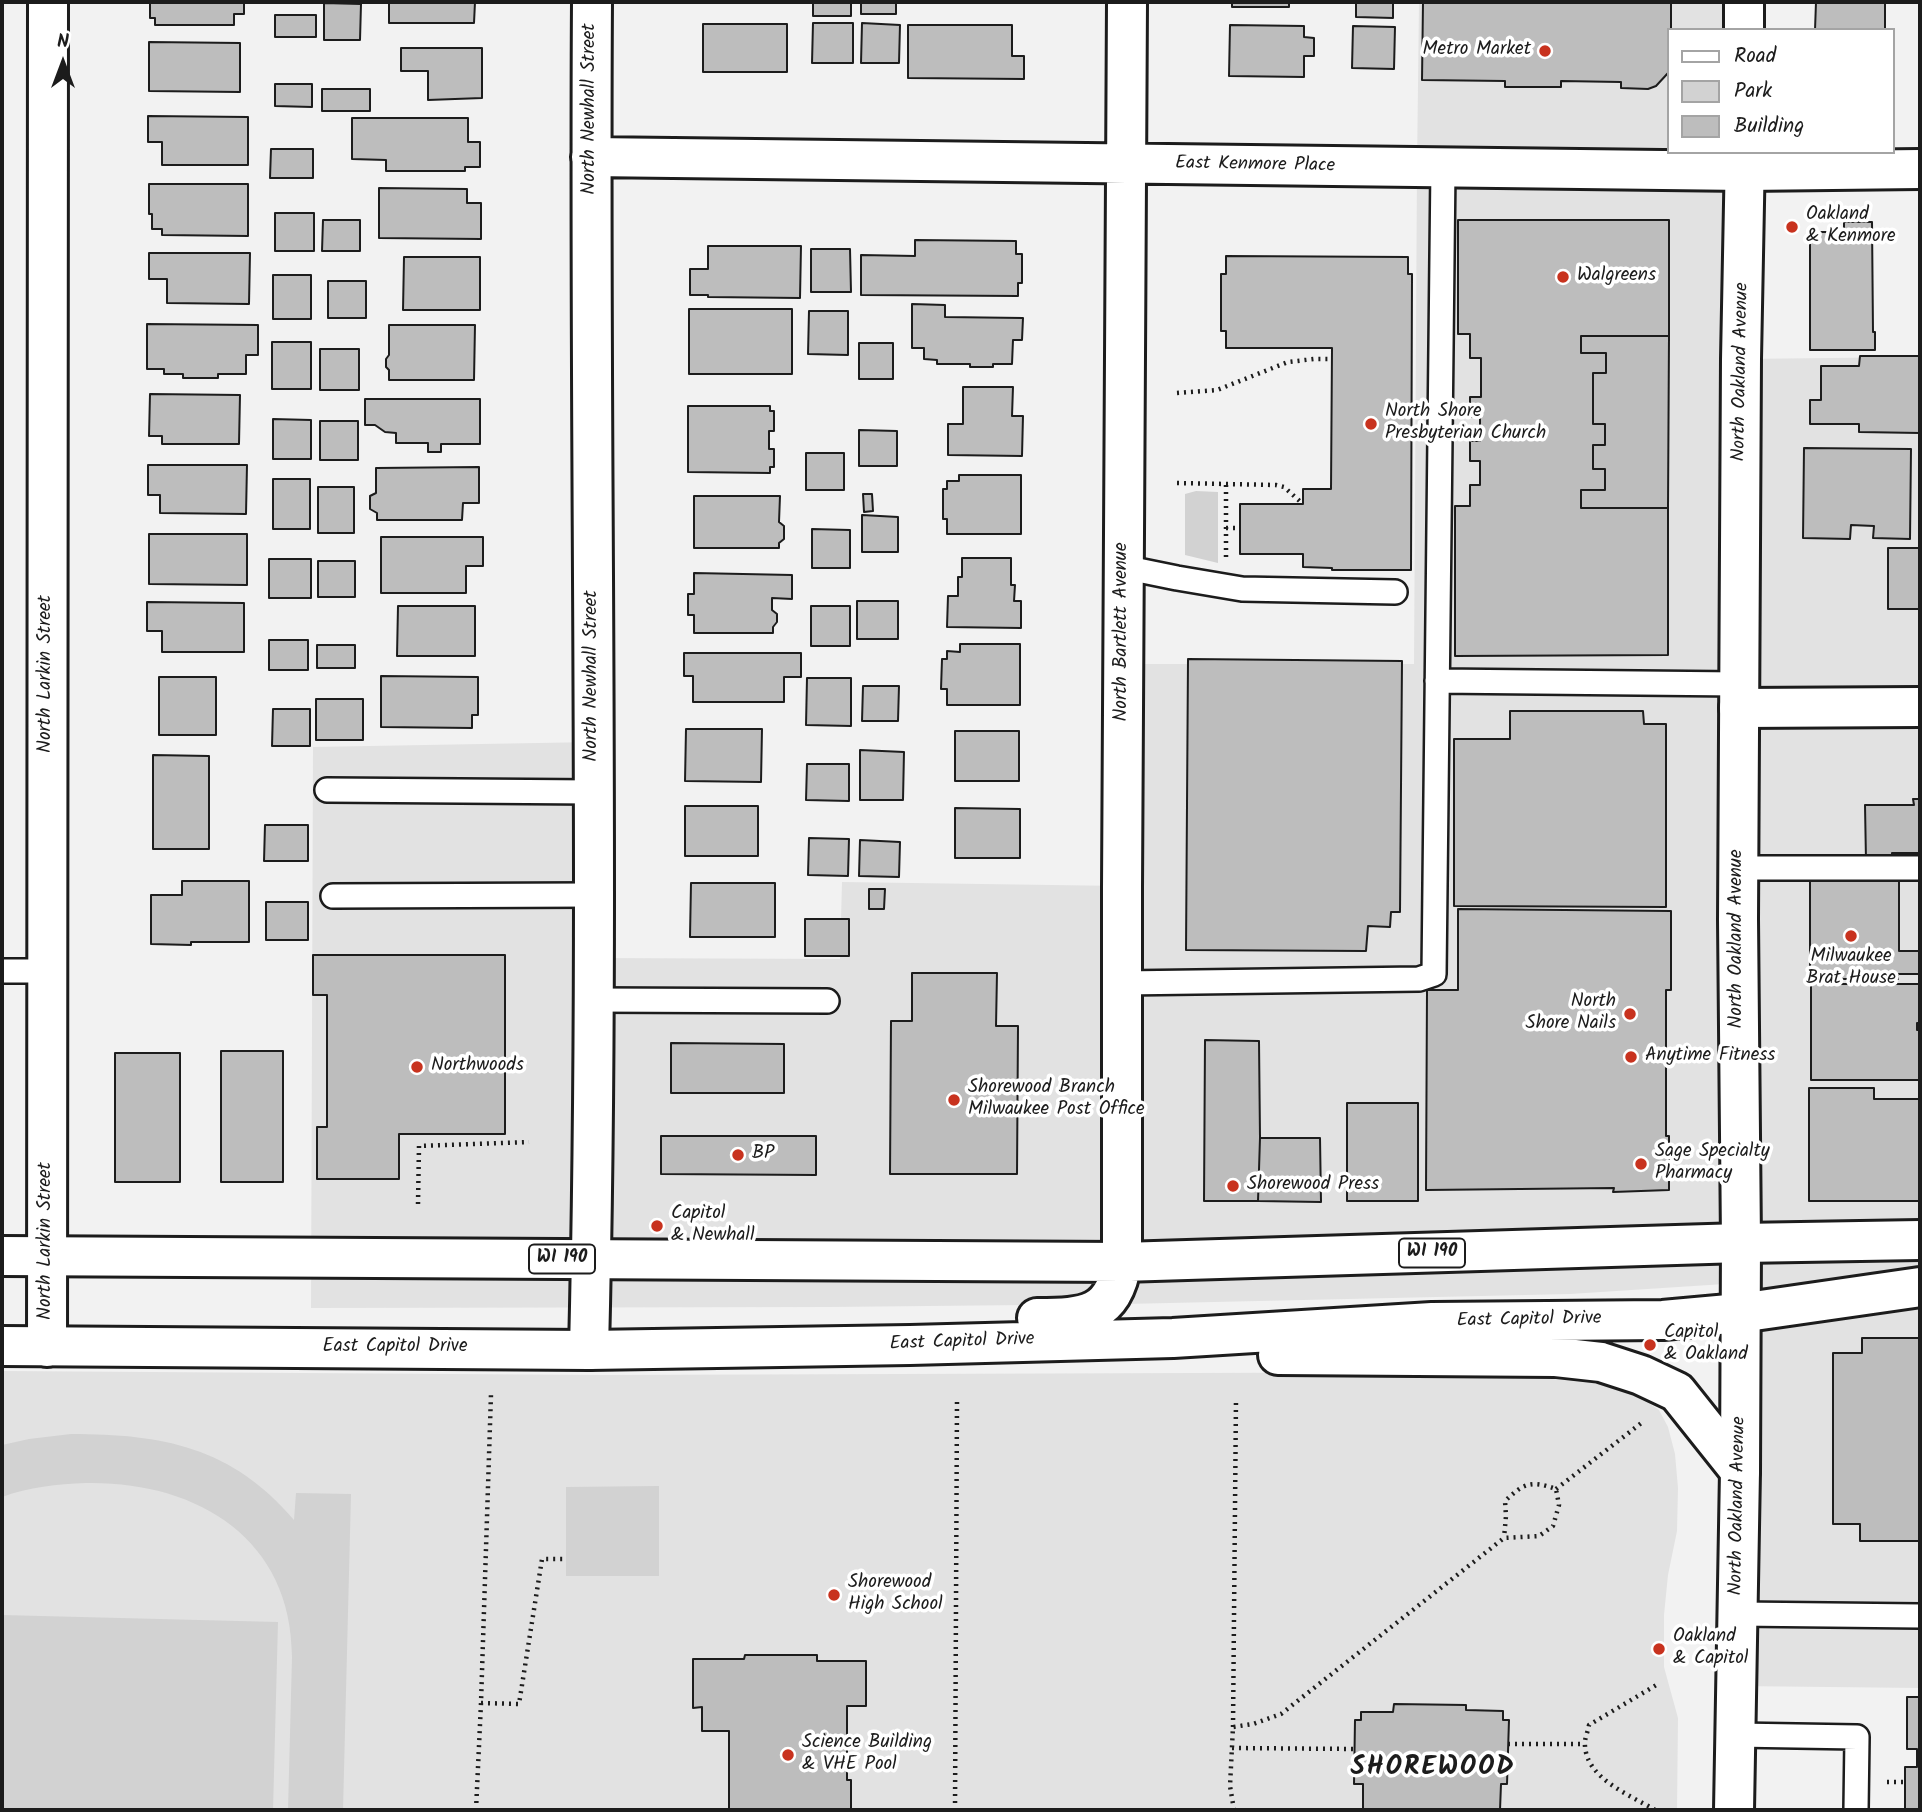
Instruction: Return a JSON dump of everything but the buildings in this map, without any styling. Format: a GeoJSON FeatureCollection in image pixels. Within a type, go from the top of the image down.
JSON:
{"type":"FeatureCollection","features":[{"type":"Feature","properties":{"kind":"main road","name":"North Larkin Street"},"geometry":{"type":"LineString","coordinates":[[47,1346],[48,2]]}},
{"type":"Feature","properties":{"kind":"main road","name":"North Newhall Street"},"geometry":{"type":"LineString","coordinates":[[589,1350],[594,792],[592,2]]}},
{"type":"Feature","properties":{"kind":"main road","name":"North Bartlett Avenue"},"geometry":{"type":"LineString","coordinates":[[770,1347],[816,1327],[858,1322],[919,1318],[1079,1317],[1098,1310],[1118,1286],[1122,1262],[1127,2]]}},
{"type":"Feature","properties":{"kind":"main road"},"geometry":{"type":"LineString","coordinates":[[1744,2],[1744,28]]}},
{"type":"Feature","properties":{"kind":"main road","name":"East Kenmore Place"},"geometry":{"type":"LineString","coordinates":[[591,157],[1443,167],[1745,162],[1920,169]]}},
{"type":"Feature","properties":{"kind":"main road","name":"North Oakland Avenue"},"geometry":{"type":"LineString","coordinates":[[1734,1810],[1740,1471],[1738,868],[1745,162]]}},
{"type":"Feature","properties":{"kind":"main road"},"geometry":{"type":"LineString","coordinates":[[1739,696],[1920,707]]}},
{"type":"Feature","properties":{"kind":"main road","name":"WI 190"},"geometry":{"type":"LineString","coordinates":[[2,1256],[1122,1262],[1920,1240]]}},
{"type":"Feature","properties":{"kind":"main road","name":"East Capitol Drive"},"geometry":{"type":"LineString","coordinates":[[2,1346],[589,1350],[910,1345],[1209,1336],[1432,1322],[1663,1320],[1740,1313],[1920,1287]]}},
{"type":"Feature","properties":{"kind":"main road"},"geometry":{"type":"LineString","coordinates":[[1209,1336],[1281,1355],[1556,1357],[1601,1362],[1641,1375],[1677,1392],[1740,1471]]}},
{"type":"Feature","properties":{"kind":"lane"},"geometry":{"type":"LineString","coordinates":[[1122,983],[1419,979],[1434,974],[1443,167]]}},
{"type":"Feature","properties":{"kind":"lane"},"geometry":{"type":"LineString","coordinates":[[1123,567],[1242,589],[1395,592]]}},
{"type":"Feature","properties":{"kind":"lane"},"geometry":{"type":"LineString","coordinates":[[1437,681],[1739,696]]}},
{"type":"Feature","properties":{"kind":"lane"},"geometry":{"type":"LineString","coordinates":[[327,790],[594,792]]}},
{"type":"Feature","properties":{"kind":"lane"},"geometry":{"type":"LineString","coordinates":[[1738,868],[1920,868]]}},
{"type":"Feature","properties":{"kind":"lane"},"geometry":{"type":"LineString","coordinates":[[333,896],[593,895]]}},
{"type":"Feature","properties":{"kind":"lane"},"geometry":{"type":"LineString","coordinates":[[2,971],[47,971]]}},
{"type":"Feature","properties":{"kind":"lane"},"geometry":{"type":"LineString","coordinates":[[593,1000],[827,1001]]}},
{"type":"Feature","properties":{"kind":"lane"},"geometry":{"type":"LineString","coordinates":[[1738,1614],[1920,1616]]}},
{"type":"Feature","properties":{"kind":"lane"},"geometry":{"type":"LineString","coordinates":[[1736,1735],[1857,1737],[1856,1810]]}},
{"type":"Feature","properties":{"kind":"path"},"geometry":{"type":"LineString","coordinates":[[1177,393],[1217,390],[1288,362],[1332,359]]}},
{"type":"Feature","properties":{"kind":"path"},"geometry":{"type":"LineString","coordinates":[[1177,484],[1276,485],[1284,487],[1303,504]]}},
{"type":"Feature","properties":{"kind":"path"},"geometry":{"type":"LineString","coordinates":[[1226,484],[1226,569]]}},
{"type":"Feature","properties":{"kind":"path"},"geometry":{"type":"LineString","coordinates":[[1226,528],[1240,528]]}},
{"type":"Feature","properties":{"kind":"path"},"geometry":{"type":"LineString","coordinates":[[418,1204],[419,1146],[529,1142]]}},
{"type":"Feature","properties":{"kind":"path"},"geometry":{"type":"LineString","coordinates":[[476,1810],[491,1394]]}},
{"type":"Feature","properties":{"kind":"path"},"geometry":{"type":"LineString","coordinates":[[1234,1810],[1230,1786],[1236,1399]]}},
{"type":"Feature","properties":{"kind":"path"},"geometry":{"type":"LineString","coordinates":[[955,1810],[957,1400]]}},
{"type":"Feature","properties":{"kind":"path"},"geometry":{"type":"LineString","coordinates":[[1556,1489],[1644,1421]]}},
{"type":"Feature","properties":{"kind":"path"},"geometry":{"type":"LineString","coordinates":[[1504,1538],[1505,1501],[1519,1487],[1539,1483],[1556,1489]]}},
{"type":"Feature","properties":{"kind":"path"},"geometry":{"type":"LineString","coordinates":[[1233,1727],[1253,1724],[1281,1714],[1504,1538],[1539,1536],[1552,1526],[1559,1505],[1556,1489]]}},
{"type":"Feature","properties":{"kind":"path"},"geometry":{"type":"LineString","coordinates":[[481,1703],[519,1704],[542,1559],[566,1559]]}},
{"type":"Feature","properties":{"kind":"path"},"geometry":{"type":"LineString","coordinates":[[1655,1810],[1600,1776],[1588,1761],[1584,1744],[1589,1725],[1658,1684]]}},
{"type":"Feature","properties":{"kind":"path"},"geometry":{"type":"LineString","coordinates":[[1508,1744],[1584,1744]]}},
{"type":"Feature","properties":{"kind":"path"},"geometry":{"type":"LineString","coordinates":[[1232,1748],[1355,1749]]}},
{"type":"Feature","properties":{"kind":"shaded area"},"geometry":{"type":"Polygon","coordinates":[[[1419,2],[1744,2],[1744,28],[1666,28],[1666,154],[1745,154],[1741,359],[1920,357],[1920,1688],[1737,1686],[1740,1283],[1570,1294],[1125,1304],[311,1308],[313,747],[594,742],[593,958],[840,959],[842,882],[1122,886],[1123,664],[1414,664],[1419,2]]]}},
{"type":"Feature","properties":{"kind":"shaded area","name":"Shorewood High School"},"geometry":{"type":"Polygon","coordinates":[[[2,1371],[603,1375],[1488,1372],[1569,1375],[1609,1383],[1640,1397],[1659,1410],[1668,1427],[1675,1454],[1678,1488],[1677,1531],[1668,1575],[1664,1615],[1664,1667],[1678,1718],[1677,1810],[2,1810],[2,1371]]]}},
{"type":"Feature","properties":{"kind":"green space"},"geometry":{"type":"Polygon","coordinates":[[[1196,491],[1218,492],[1218,563],[1185,555],[1185,494],[1196,491]]]}},
{"type":"Feature","properties":{"kind":"green space"},"geometry":{"type":"Polygon","coordinates":[[[71,1434],[136,1437],[194,1450],[246,1476],[270,1495],[294,1520],[296,1493],[351,1494],[343,1810],[288,1810],[292,1657],[288,1615],[275,1579],[256,1549],[230,1524],[199,1506],[164,1492],[126,1485],[54,1485],[2,1497],[2,1445],[71,1434]]]}},
{"type":"Feature","properties":{"kind":"green space"},"geometry":{"type":"Polygon","coordinates":[[[659,1486],[659,1576],[566,1576],[566,1487],[659,1486]]]}},
{"type":"Feature","properties":{"kind":"green space"},"geometry":{"type":"Polygon","coordinates":[[[2,1615],[278,1622],[273,1810],[2,1810],[2,1615]]]}},
{"type":"Feature","properties":{"kind":"place","name":"Metro Market"},"geometry":{"type":"Point","coordinates":[1545,51]}},
{"type":"Feature","properties":{"kind":"place","name":"Oakland & Kenmore"},"geometry":{"type":"Point","coordinates":[1792,227]}},
{"type":"Feature","properties":{"kind":"place","name":"Walgreens"},"geometry":{"type":"Point","coordinates":[1563,277]}},
{"type":"Feature","properties":{"kind":"place","name":"North Shore Presbyterian Church"},"geometry":{"type":"Point","coordinates":[1371,424]}},
{"type":"Feature","properties":{"kind":"place","name":"Milwaukee Brat House"},"geometry":{"type":"Point","coordinates":[1851,936]}},
{"type":"Feature","properties":{"kind":"place","name":"North Shore Nails"},"geometry":{"type":"Point","coordinates":[1630,1014]}},
{"type":"Feature","properties":{"kind":"place","name":"Anytime Fitness"},"geometry":{"type":"Point","coordinates":[1631,1057]}},
{"type":"Feature","properties":{"kind":"place","name":"Northwoods"},"geometry":{"type":"Point","coordinates":[417,1067]}},
{"type":"Feature","properties":{"kind":"place","name":"Shorewood Branch Milwaukee Post Office"},"geometry":{"type":"Point","coordinates":[954,1100]}},
{"type":"Feature","properties":{"kind":"place","name":"BP"},"geometry":{"type":"Point","coordinates":[738,1155]}},
{"type":"Feature","properties":{"kind":"place","name":"Sage Specialty Pharmacy"},"geometry":{"type":"Point","coordinates":[1641,1164]}},
{"type":"Feature","properties":{"kind":"place","name":"Shorewood Press"},"geometry":{"type":"Point","coordinates":[1233,1186]}},
{"type":"Feature","properties":{"kind":"place","name":"Capitol & Newhall"},"geometry":{"type":"Point","coordinates":[657,1226]}},
{"type":"Feature","properties":{"kind":"place","name":"Capitol & Oakland"},"geometry":{"type":"Point","coordinates":[1650,1345]}},
{"type":"Feature","properties":{"kind":"place","name":"Shorewood High School"},"geometry":{"type":"Point","coordinates":[834,1595]}},
{"type":"Feature","properties":{"kind":"place","name":"Oakland & Capitol"},"geometry":{"type":"Point","coordinates":[1659,1649]}},
{"type":"Feature","properties":{"kind":"place","name":"Science Building & VHE Pool"},"geometry":{"type":"Point","coordinates":[788,1755]}},
{"type":"Feature","properties":{"kind":"district","name":"SHOREWOOD"},"geometry":{"type":"Point","coordinates":[1433,1770]}}]}
